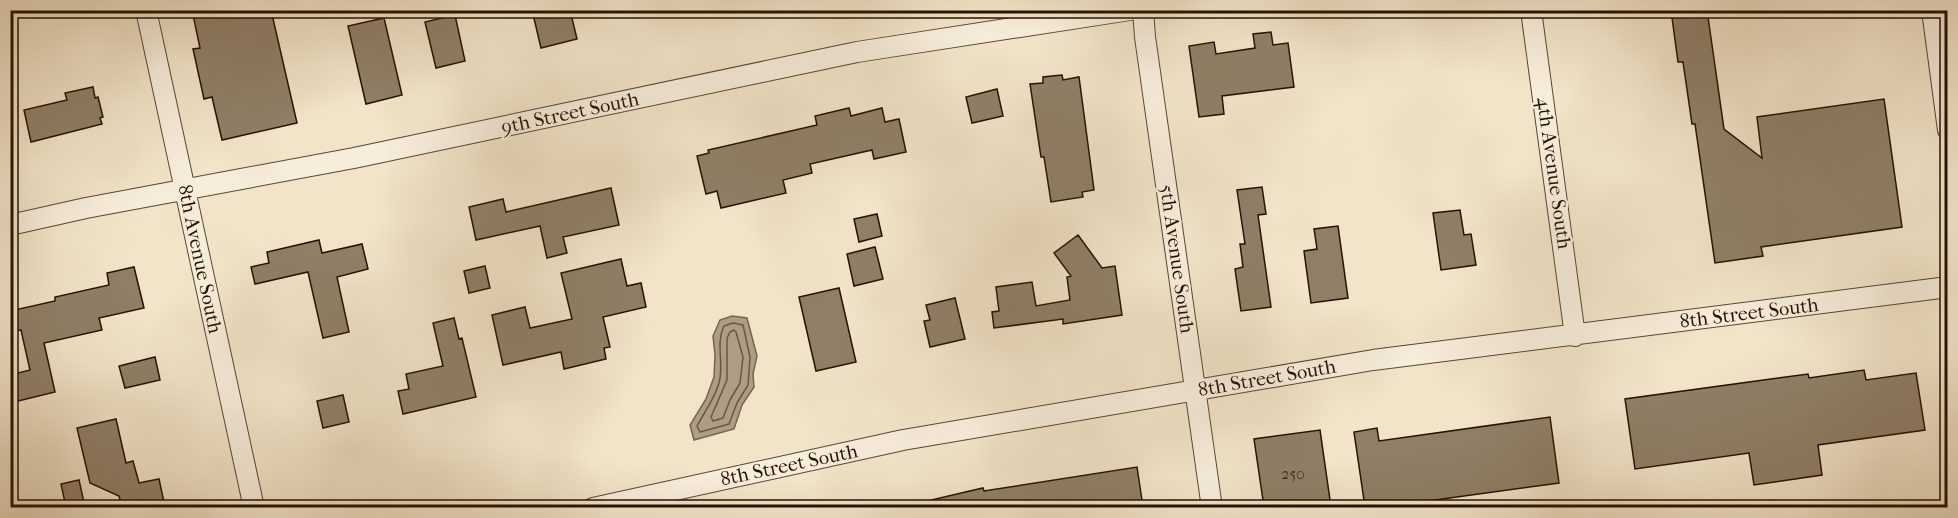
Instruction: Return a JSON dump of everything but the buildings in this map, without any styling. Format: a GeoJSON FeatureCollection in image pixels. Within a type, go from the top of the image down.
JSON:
{"type":"FeatureCollection","features":[{"type":"Feature","properties":{"kind":"street","name":"8th Avenue South"},"geometry":{"type":"LineString","coordinates":[[146,10],[254,507]]}},
{"type":"Feature","properties":{"kind":"street","name":"9th Street South"},"geometry":{"type":"LineString","coordinates":[[10,225],[86,208],[354,158],[857,52],[1130,10]]}},
{"type":"Feature","properties":{"kind":"street","name":"5th Avenue South"},"geometry":{"type":"LineString","coordinates":[[1143,10],[1212,507]]}},
{"type":"Feature","properties":{"kind":"street","name":"4th Avenue South"},"geometry":{"type":"LineString","coordinates":[[1531,10],[1575,336]]}},
{"type":"Feature","properties":{"kind":"street"},"geometry":{"type":"LineString","coordinates":[[1932,10],[1947,130]]}},
{"type":"Feature","properties":{"kind":"street","name":"8th Street South"},"geometry":{"type":"LineString","coordinates":[[593,507],[903,440],[1373,360],[1947,287]]}},
{"type":"Feature","properties":{"kind":"water"},"geometry":{"type":"Polygon","coordinates":[[[732,316],[747,318],[757,356],[753,374],[754,387],[742,405],[734,429],[694,440],[690,425],[706,399],[714,377],[713,336],[720,320],[732,316]]]}}]}
